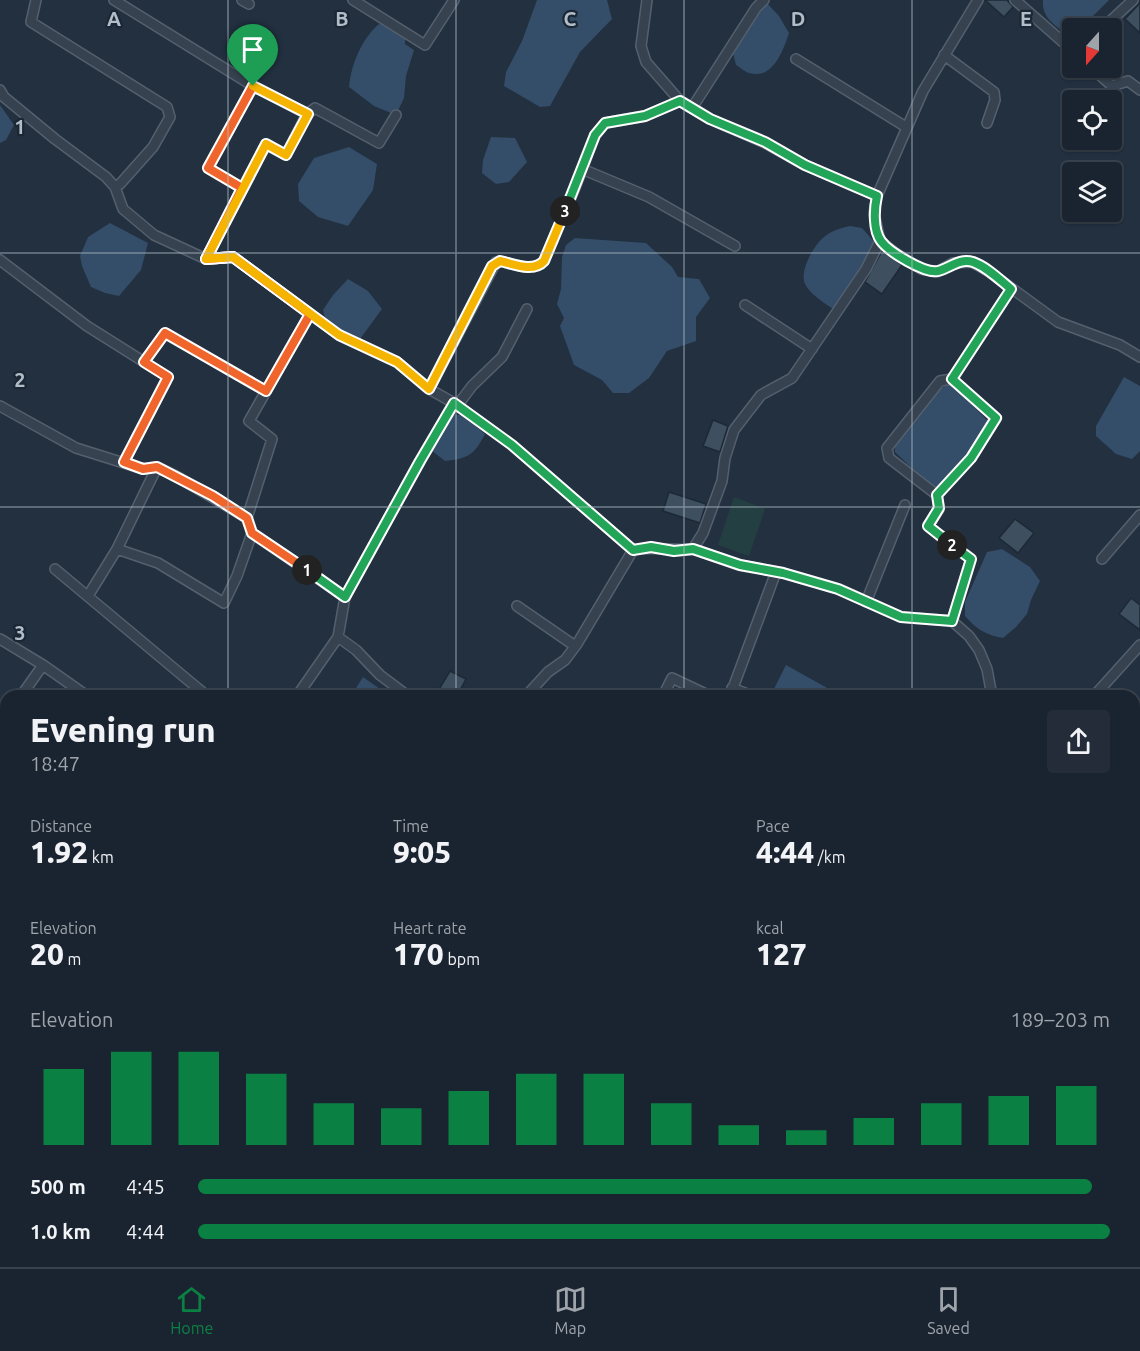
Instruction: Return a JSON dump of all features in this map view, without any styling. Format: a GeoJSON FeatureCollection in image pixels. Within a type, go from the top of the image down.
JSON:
{"type":"FeatureCollection","features":[{"type":"Feature","properties":{"kind":"street"},"geometry":{"type":"LineString","coordinates":[[36,0],[31,22],[167,107],[170,117],[153,147],[120,184],[114,187]]}},
{"type":"Feature","properties":{"kind":"street"},"geometry":{"type":"LineString","coordinates":[[114,0],[253,86],[308,114]]}},
{"type":"Feature","properties":{"kind":"street"},"geometry":{"type":"LineString","coordinates":[[353,0],[425,45],[454,0]]}},
{"type":"Feature","properties":{"kind":"street"},"geometry":{"type":"LineString","coordinates":[[647,0],[641,46],[646,62],[680,101],[710,119],[765,142],[805,165],[877,196]]}},
{"type":"Feature","properties":{"kind":"street"},"geometry":{"type":"LineString","coordinates":[[692,108],[756,8],[764,0]]}},
{"type":"Feature","properties":{"kind":"street"},"geometry":{"type":"LineString","coordinates":[[693,549],[703,533],[722,481],[725,458],[734,430],[761,395],[792,378],[866,269],[880,241],[874,213],[877,196],[923,91],[978,0]]}},
{"type":"Feature","properties":{"kind":"street"},"geometry":{"type":"LineString","coordinates":[[1015,0],[1062,41]]}},
{"type":"Feature","properties":{"kind":"street"},"geometry":{"type":"LineString","coordinates":[[1114,18],[1133,0]]}},
{"type":"Feature","properties":{"kind":"street"},"geometry":{"type":"LineString","coordinates":[[945,55],[994,92],[996,100],[987,123]]}},
{"type":"Feature","properties":{"kind":"street"},"geometry":{"type":"LineString","coordinates":[[796,59],[906,127]]}},
{"type":"Feature","properties":{"kind":"street"},"geometry":{"type":"LineString","coordinates":[[1103,78],[1112,86],[1128,81],[1140,90]]}},
{"type":"Feature","properties":{"kind":"street"},"geometry":{"type":"LineString","coordinates":[[242,188],[208,168],[253,86]]}},
{"type":"Feature","properties":{"kind":"street"},"geometry":{"type":"LineString","coordinates":[[0,90],[4,97],[55,140],[106,177],[114,187],[123,208],[154,234],[206,259],[233,257],[339,335],[397,362],[429,389],[512,445],[633,550]]}},
{"type":"Feature","properties":{"kind":"street"},"geometry":{"type":"LineString","coordinates":[[429,389],[496,262],[533,268],[544,261],[595,135],[605,123],[645,116],[680,101]]}},
{"type":"Feature","properties":{"kind":"street"},"geometry":{"type":"LineString","coordinates":[[206,259],[266,144],[286,155],[308,114],[315,108],[380,143],[396,115]]}},
{"type":"Feature","properties":{"kind":"street"},"geometry":{"type":"LineString","coordinates":[[582,169],[649,197],[735,246]]}},
{"type":"Feature","properties":{"kind":"street"},"geometry":{"type":"LineString","coordinates":[[880,241],[921,269],[937,272],[953,263],[972,262],[1058,322],[1120,345],[1140,357]]}},
{"type":"Feature","properties":{"kind":"street"},"geometry":{"type":"LineString","coordinates":[[0,260],[87,326],[168,377],[124,462]]}},
{"type":"Feature","properties":{"kind":"street"},"geometry":{"type":"LineString","coordinates":[[952,621],[971,559],[928,526],[939,508],[937,495],[889,458],[886,448],[940,381],[952,379],[1011,289]]}},
{"type":"Feature","properties":{"kind":"street"},"geometry":{"type":"LineString","coordinates":[[745,305],[812,349]]}},
{"type":"Feature","properties":{"kind":"street"},"geometry":{"type":"LineString","coordinates":[[301,690],[338,637],[345,597],[414,471],[455,405],[502,357],[527,309]]}},
{"type":"Feature","properties":{"kind":"street"},"geometry":{"type":"LineString","coordinates":[[310,314],[249,421],[272,439],[247,518],[252,533],[345,597]]}},
{"type":"Feature","properties":{"kind":"street"},"geometry":{"type":"LineString","coordinates":[[144,362],[165,333],[266,391]]}},
{"type":"Feature","properties":{"kind":"street"},"geometry":{"type":"LineString","coordinates":[[937,495],[971,458],[996,418],[952,379]]}},
{"type":"Feature","properties":{"kind":"street"},"geometry":{"type":"LineString","coordinates":[[0,406],[76,448],[143,469],[157,467],[213,496],[247,518]]}},
{"type":"Feature","properties":{"kind":"street"},"geometry":{"type":"LineString","coordinates":[[88,596],[117,549],[157,467]]}},
{"type":"Feature","properties":{"kind":"street"},"geometry":{"type":"LineString","coordinates":[[867,602],[905,505]]}},
{"type":"Feature","properties":{"kind":"street"},"geometry":{"type":"LineString","coordinates":[[1102,559],[1140,515]]}},
{"type":"Feature","properties":{"kind":"street"},"geometry":{"type":"LineString","coordinates":[[117,549],[158,563],[224,603],[237,576],[252,533]]}},
{"type":"Feature","properties":{"kind":"street"},"geometry":{"type":"LineString","coordinates":[[532,690],[548,672],[565,660],[590,624],[616,575],[633,550],[651,547],[674,551],[693,549],[740,565],[838,589],[901,617],[952,621],[969,636],[979,650],[987,669],[991,690]]}},
{"type":"Feature","properties":{"kind":"street"},"geometry":{"type":"LineString","coordinates":[[55,569],[200,690]]}},
{"type":"Feature","properties":{"kind":"street"},"geometry":{"type":"LineString","coordinates":[[732,690],[776,572]]}},
{"type":"Feature","properties":{"kind":"street"},"geometry":{"type":"LineString","coordinates":[[517,606],[575,646]]}},
{"type":"Feature","properties":{"kind":"street"},"geometry":{"type":"LineString","coordinates":[[338,637],[356,650],[380,675],[400,690]]}},
{"type":"Feature","properties":{"kind":"street"},"geometry":{"type":"LineString","coordinates":[[0,639],[78,690]]}},
{"type":"Feature","properties":{"kind":"street"},"geometry":{"type":"LineString","coordinates":[[1099,690],[1140,645]]}},
{"type":"Feature","properties":{"kind":"street"},"geometry":{"type":"LineString","coordinates":[[25,690],[43,665]]}},
{"type":"Feature","properties":{"kind":"street"},"geometry":{"type":"LineString","coordinates":[[666,690],[672,678],[697,690]]}},
{"type":"Feature","properties":{"kind":"green space"},"geometry":{"type":"Polygon","coordinates":[[[734,497],[765,509],[749,556],[718,545],[734,497]]]}},
{"type":"Feature","properties":{"kind":"water"},"geometry":{"type":"Polygon","coordinates":[[[537,0],[607,0],[612,19],[580,52],[550,106],[540,107],[504,86],[506,72],[522,41],[537,0]]]}},
{"type":"Feature","properties":{"kind":"water"},"geometry":{"type":"Polygon","coordinates":[[[1043,0],[1109,0],[1091,18],[1062,18],[1062,30],[1048,18],[1043,7],[1043,0]]]}},
{"type":"Feature","properties":{"kind":"water"},"geometry":{"type":"Polygon","coordinates":[[[766,2],[779,16],[789,33],[784,48],[771,68],[757,74],[749,73],[736,65],[732,49],[745,23],[766,2]]]}},
{"type":"Feature","properties":{"kind":"water"},"geometry":{"type":"Polygon","coordinates":[[[379,24],[390,26],[405,38],[405,44],[414,50],[406,76],[404,98],[396,115],[374,106],[349,87],[358,52],[367,37],[379,24]]]}},
{"type":"Feature","properties":{"kind":"water"},"geometry":{"type":"Polygon","coordinates":[[[0,105],[14,125],[6,140],[0,143],[0,105]]]}},
{"type":"Feature","properties":{"kind":"water"},"geometry":{"type":"Polygon","coordinates":[[[491,137],[515,138],[527,162],[509,182],[496,184],[482,173],[483,160],[491,137]]]}},
{"type":"Feature","properties":{"kind":"water"},"geometry":{"type":"Polygon","coordinates":[[[349,147],[377,164],[373,190],[348,226],[318,217],[299,201],[298,184],[314,158],[349,147]]]}},
{"type":"Feature","properties":{"kind":"water"},"geometry":{"type":"Polygon","coordinates":[[[110,223],[148,243],[141,270],[119,296],[91,287],[80,256],[88,237],[110,223]]]}},
{"type":"Feature","properties":{"kind":"water"},"geometry":{"type":"Polygon","coordinates":[[[850,226],[862,228],[876,244],[833,309],[807,288],[804,272],[808,259],[820,241],[833,231],[850,226]]]}},
{"type":"Feature","properties":{"kind":"water"},"geometry":{"type":"Polygon","coordinates":[[[575,238],[646,243],[672,267],[678,277],[699,279],[710,298],[696,317],[696,341],[667,351],[649,378],[629,393],[613,393],[602,380],[574,365],[560,326],[564,318],[557,304],[561,289],[562,257],[566,245],[575,238]]]}},
{"type":"Feature","properties":{"kind":"water"},"geometry":{"type":"Polygon","coordinates":[[[348,279],[368,291],[382,309],[360,339],[331,329],[323,310],[348,279]]]}},
{"type":"Feature","properties":{"kind":"water"},"geometry":{"type":"Polygon","coordinates":[[[1124,377],[1140,386],[1140,451],[1132,459],[1116,454],[1096,436],[1096,426],[1124,377]]]}},
{"type":"Feature","properties":{"kind":"water"},"geometry":{"type":"Polygon","coordinates":[[[949,384],[990,423],[979,441],[939,489],[923,479],[895,452],[895,447],[936,391],[949,384]]]}},
{"type":"Feature","properties":{"kind":"water"},"geometry":{"type":"Polygon","coordinates":[[[453,415],[463,415],[485,434],[470,454],[460,459],[445,461],[431,450],[453,415]]]}},
{"type":"Feature","properties":{"kind":"water"},"geometry":{"type":"Polygon","coordinates":[[[1002,549],[1030,567],[1040,581],[1027,614],[1003,638],[982,631],[965,616],[965,602],[987,552],[1002,549]]]}},
{"type":"Feature","properties":{"kind":"water"},"geometry":{"type":"Polygon","coordinates":[[[786,665],[829,689],[828,690],[774,690],[786,665]]]}},
{"type":"Feature","properties":{"kind":"water"},"geometry":{"type":"Polygon","coordinates":[[[363,677],[381,690],[355,690],[363,677]]]}},
{"type":"Feature","properties":{"kind":"building"},"geometry":{"type":"Polygon","coordinates":[[[985,0],[1007,0],[1013,7],[1004,17],[985,0]]]}},
{"type":"Feature","properties":{"kind":"building"},"geometry":{"type":"Polygon","coordinates":[[[1140,3],[1140,33],[1125,19],[1140,3]]]}},
{"type":"Feature","properties":{"kind":"building"},"geometry":{"type":"Polygon","coordinates":[[[882,251],[902,265],[882,294],[865,282],[882,251]]]}},
{"type":"Feature","properties":{"kind":"building"},"geometry":{"type":"Polygon","coordinates":[[[713,420],[728,426],[720,452],[703,446],[713,420]]]}},
{"type":"Feature","properties":{"kind":"building"},"geometry":{"type":"Polygon","coordinates":[[[669,492],[706,504],[700,523],[663,511],[669,492]]]}},
{"type":"Feature","properties":{"kind":"building"},"geometry":{"type":"Polygon","coordinates":[[[1015,519],[1034,533],[1018,553],[999,538],[1015,519]]]}},
{"type":"Feature","properties":{"kind":"building"},"geometry":{"type":"Polygon","coordinates":[[[1131,598],[1140,605],[1140,630],[1119,614],[1131,598]]]}},
{"type":"Feature","properties":{"kind":"building"},"geometry":{"type":"Polygon","coordinates":[[[450,671],[466,679],[460,690],[439,690],[450,671]]]}},
{"type":"Feature","properties":{"kind":"route"},"geometry":{"type":"LineString","coordinates":[[253,86],[208,168],[242,188],[206,259],[233,257],[310,314],[266,391],[165,333],[144,362],[168,377],[124,462],[143,469],[157,467],[213,496],[247,518],[252,533],[345,597],[454,403],[512,445],[633,550],[651,547],[674,551],[693,549],[740,565],[783,573],[838,589],[901,617],[952,621],[971,559],[928,526],[939,508],[937,495],[971,458],[996,418],[952,379],[1011,289],[972,262],[953,263],[937,272],[921,269],[880,241],[874,213],[877,196],[805,165],[765,142],[710,119],[680,101],[645,116],[605,123],[595,135],[544,261],[533,268],[500,261],[492,266],[429,389],[397,362],[339,335],[233,257],[206,259],[266,144],[286,155],[308,114],[253,86]]}}]}
